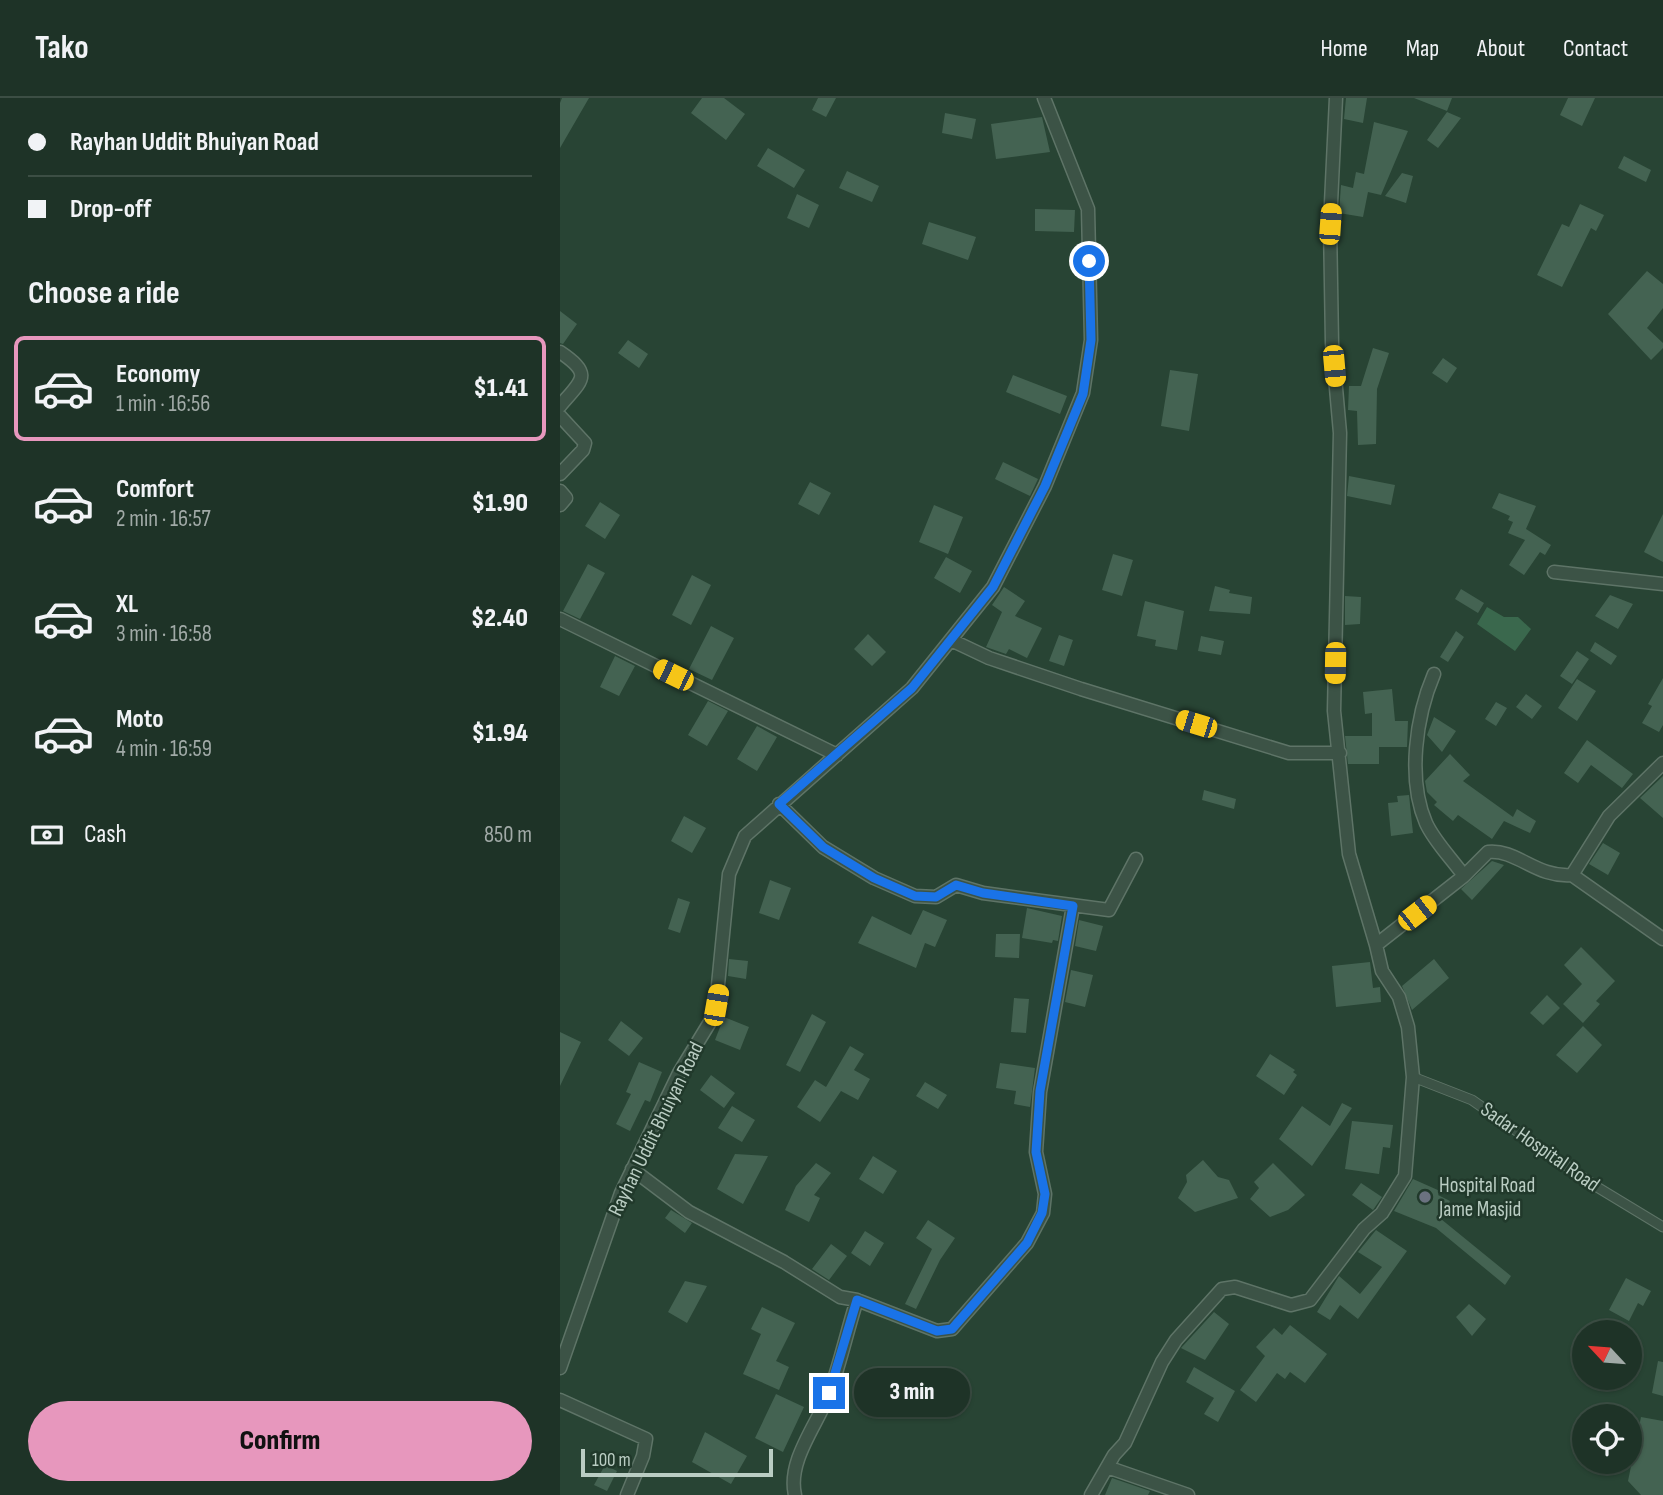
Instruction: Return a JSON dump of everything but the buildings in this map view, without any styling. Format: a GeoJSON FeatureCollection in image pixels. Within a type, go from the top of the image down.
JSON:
{"type":"FeatureCollection","features":[{"type":"Feature","properties":{"kind":"street","name":"Rayhan Uddit Bhuiyan Road"},"geometry":{"type":"LineString","coordinates":[[560,1368],[611,1219],[632,1169],[716,1005],[729,874],[745,836],[912,688],[993,587],[1045,486],[1083,394],[1091,340],[1088,209],[1044,98]]}},
{"type":"Feature","properties":{"kind":"street"},"geometry":{"type":"LineString","coordinates":[[1091,1495],[1125,1443],[1162,1362],[1176,1340],[1222,1289],[1235,1287],[1291,1305],[1310,1300],[1364,1229],[1382,1213],[1405,1175],[1413,1077],[1408,1027],[1399,997],[1382,971],[1349,854],[1341,800],[1334,711],[1340,433],[1332,343],[1330,224],[1336,98]]}},
{"type":"Feature","properties":{"kind":"street"},"geometry":{"type":"LineString","coordinates":[[560,352],[580,367],[584,374],[560,406]]}},
{"type":"Feature","properties":{"kind":"street"},"geometry":{"type":"LineString","coordinates":[[560,416],[585,443],[583,450],[560,474]]}},
{"type":"Feature","properties":{"kind":"street"},"geometry":{"type":"LineString","coordinates":[[560,491],[566,498],[560,505]]}},
{"type":"Feature","properties":{"kind":"street"},"geometry":{"type":"LineString","coordinates":[[1554,572],[1663,584]]}},
{"type":"Feature","properties":{"kind":"street"},"geometry":{"type":"LineString","coordinates":[[560,619],[837,755]]}},
{"type":"Feature","properties":{"kind":"street"},"geometry":{"type":"LineString","coordinates":[[951,640],[989,658],[1289,753],[1338,753]]}},
{"type":"Feature","properties":{"kind":"street"},"geometry":{"type":"LineString","coordinates":[[1434,674],[1422,702],[1418,790],[1426,823],[1464,876]]}},
{"type":"Feature","properties":{"kind":"street"},"geometry":{"type":"LineString","coordinates":[[1572,875],[1609,816],[1663,763]]}},
{"type":"Feature","properties":{"kind":"street"},"geometry":{"type":"LineString","coordinates":[[779,804],[823,847],[874,878],[915,896],[936,897],[956,885],[983,893],[1108,910],[1136,859]]}},
{"type":"Feature","properties":{"kind":"street"},"geometry":{"type":"LineString","coordinates":[[1376,945],[1464,876],[1488,852],[1503,850],[1529,867],[1572,875],[1663,939]]}},
{"type":"Feature","properties":{"kind":"street"},"geometry":{"type":"LineString","coordinates":[[632,1169],[689,1212],[784,1262],[840,1297],[857,1300],[937,1331],[952,1329],[1027,1243],[1044,1204],[1045,1194],[1036,1152],[1040,1091],[1073,906]]}},
{"type":"Feature","properties":{"kind":"street","name":"Sadar Hospital Road"},"geometry":{"type":"LineString","coordinates":[[1413,1077],[1472,1101],[1597,1187],[1663,1227]]}},
{"type":"Feature","properties":{"kind":"street"},"geometry":{"type":"LineString","coordinates":[[795,1495],[792,1482],[803,1449],[829,1393],[857,1300]]}},
{"type":"Feature","properties":{"kind":"street"},"geometry":{"type":"LineString","coordinates":[[560,1400],[646,1439],[643,1456],[627,1495]]}},
{"type":"Feature","properties":{"kind":"street"},"geometry":{"type":"LineString","coordinates":[[1108,1467],[1188,1495]]}},
{"type":"Feature","properties":{"kind":"shaded area"},"geometry":{"type":"Polygon","coordinates":[[[1487,607],[1504,617],[1518,617],[1531,629],[1515,651],[1477,624],[1487,607]]]}},
{"type":"Feature","properties":{"kind":"place","name":"Hospital Road Jame Masjid"},"geometry":{"type":"Point","coordinates":[1425,1197]}},
{"type":"Feature","properties":{"kind":"route"},"geometry":{"type":"LineString","coordinates":[[829,1393],[842,1342],[857,1300],[937,1331],[952,1329],[1027,1243],[1042,1213],[1045,1194],[1036,1152],[1040,1091],[1073,906],[983,893],[967,886],[956,885],[936,897],[915,896],[874,878],[823,847],[779,804],[912,688],[993,587],[1045,486],[1083,394],[1091,340],[1089,261]]}}]}
